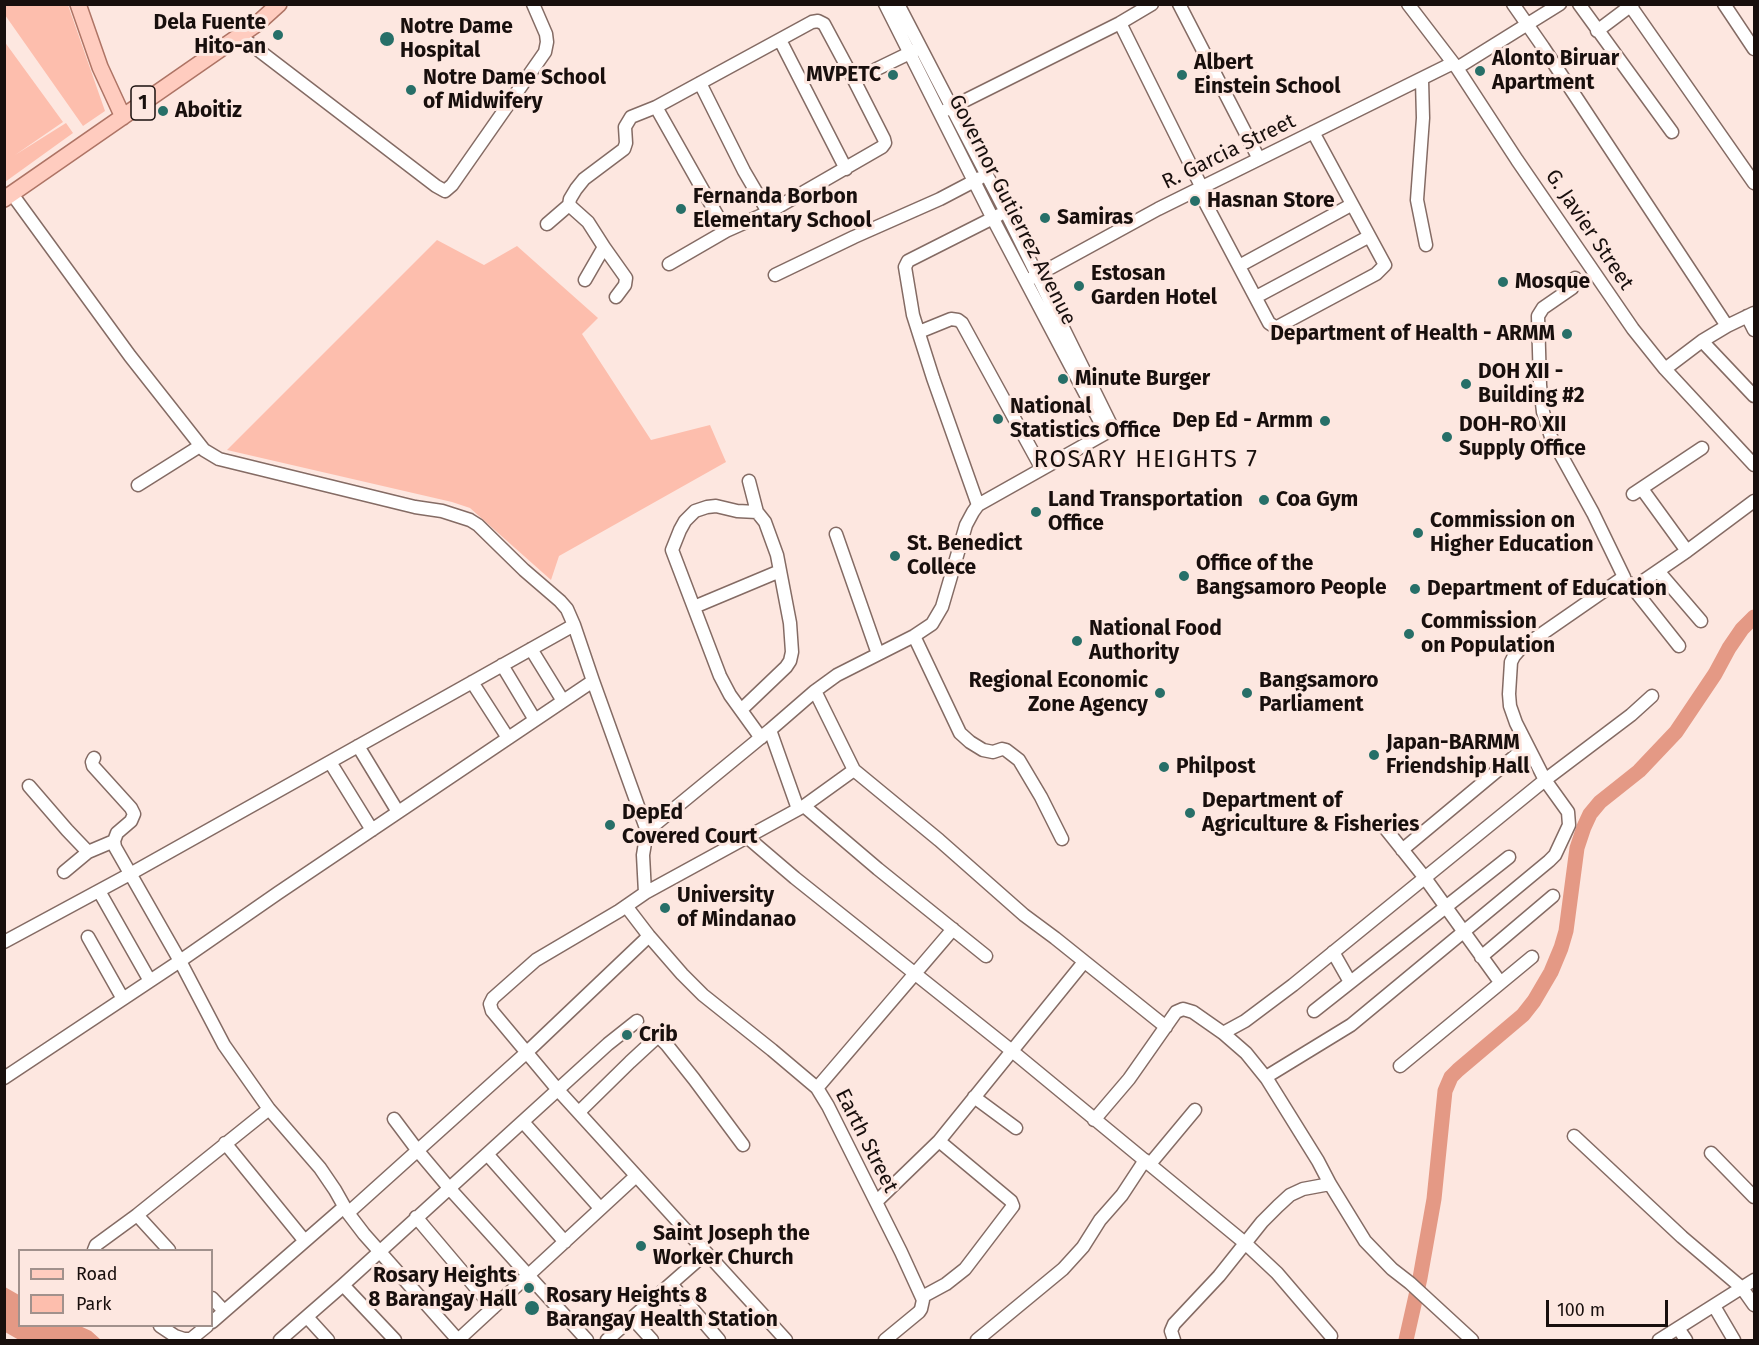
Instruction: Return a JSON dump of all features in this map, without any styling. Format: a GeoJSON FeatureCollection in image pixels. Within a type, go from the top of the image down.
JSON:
{"type":"FeatureCollection","features":[{"type":"Feature","properties":{"kind":"main road"},"geometry":{"type":"LineString","coordinates":[[78,4],[100,67],[123,117]]}},
{"type":"Feature","properties":{"kind":"main road","name":"1"},"geometry":{"type":"LineString","coordinates":[[8,197],[240,36],[279,4]]}},
{"type":"Feature","properties":{"kind":"street"},"geometry":{"type":"LineString","coordinates":[[240,36],[445,191],[452,185],[545,52],[546,34],[533,4]]}},
{"type":"Feature","properties":{"kind":"street","name":"Governor Gutierrez Avenue"},"geometry":{"type":"LineString","coordinates":[[885,4],[952,107],[980,178],[993,219],[1032,278]]}},
{"type":"Feature","properties":{"kind":"street","name":"Governor Gutierrez Avenue"},"geometry":{"type":"LineString","coordinates":[[898,4],[939,113],[980,178],[1006,212],[1032,278],[1109,431],[1042,469]]}},
{"type":"Feature","properties":{"kind":"street"},"geometry":{"type":"LineString","coordinates":[[939,113],[1120,23],[1152,4]]}},
{"type":"Feature","properties":{"kind":"street"},"geometry":{"type":"LineString","coordinates":[[1179,4],[1259,159]]}},
{"type":"Feature","properties":{"kind":"street","name":"G. Javier Street"},"geometry":{"type":"LineString","coordinates":[[1408,4],[1455,66],[1633,329],[1665,369],[1755,465]]}},
{"type":"Feature","properties":{"kind":"street"},"geometry":{"type":"LineString","coordinates":[[1513,4],[1544,47],[1727,326]]}},
{"type":"Feature","properties":{"kind":"street","name":"R. Garcia Street"},"geometry":{"type":"LineString","coordinates":[[1032,278],[1158,209],[1379,99],[1455,66],[1560,4]]}},
{"type":"Feature","properties":{"kind":"street"},"geometry":{"type":"LineString","coordinates":[[1579,4],[1672,132]]}},
{"type":"Feature","properties":{"kind":"street"},"geometry":{"type":"LineString","coordinates":[[1724,4],[1755,49]]}},
{"type":"Feature","properties":{"kind":"street"},"geometry":{"type":"LineString","coordinates":[[1597,31],[1631,5],[1755,183]]}},
{"type":"Feature","properties":{"kind":"street"},"geometry":{"type":"LineString","coordinates":[[547,224],[569,205],[576,189],[584,179],[624,149],[625,127],[631,117],[656,107],[812,22],[822,22],[832,36],[885,143],[846,169],[768,212],[726,231],[669,264]]}},
{"type":"Feature","properties":{"kind":"street"},"geometry":{"type":"LineString","coordinates":[[1120,23],[1239,266],[1269,323],[1275,327],[1287,323],[1366,280],[1383,268],[1384,262],[1368,237],[1313,132]]}},
{"type":"Feature","properties":{"kind":"street"},"geometry":{"type":"LineString","coordinates":[[780,39],[846,169]]}},
{"type":"Feature","properties":{"kind":"street"},"geometry":{"type":"LineString","coordinates":[[854,80],[915,50]]}},
{"type":"Feature","properties":{"kind":"street"},"geometry":{"type":"LineString","coordinates":[[1422,80],[1423,118],[1417,200],[1426,245]]}},
{"type":"Feature","properties":{"kind":"street"},"geometry":{"type":"LineString","coordinates":[[700,83],[744,171],[768,212]]}},
{"type":"Feature","properties":{"kind":"street"},"geometry":{"type":"LineString","coordinates":[[656,107],[726,231]]}},
{"type":"Feature","properties":{"kind":"street"},"geometry":{"type":"LineString","coordinates":[[775,275],[940,199],[980,178]]}},
{"type":"Feature","properties":{"kind":"street"},"geometry":{"type":"LineString","coordinates":[[8,197],[200,446],[210,455],[415,507],[442,511],[470,520],[560,601],[567,609],[574,624],[647,831],[643,855],[645,893]]}},
{"type":"Feature","properties":{"kind":"street"},"geometry":{"type":"LineString","coordinates":[[569,205],[588,222],[626,278],[625,285],[616,297]]}},
{"type":"Feature","properties":{"kind":"street"},"geometry":{"type":"LineString","coordinates":[[1239,266],[1351,205]]}},
{"type":"Feature","properties":{"kind":"street"},"geometry":{"type":"LineString","coordinates":[[978,505],[913,315],[904,271],[906,264],[1006,212]]}},
{"type":"Feature","properties":{"kind":"street"},"geometry":{"type":"LineString","coordinates":[[1256,297],[1368,237]]}},
{"type":"Feature","properties":{"kind":"street"},"geometry":{"type":"LineString","coordinates":[[585,280],[604,247]]}},
{"type":"Feature","properties":{"kind":"street"},"geometry":{"type":"LineString","coordinates":[[1575,278],[1572,288],[1543,308],[1538,316],[1543,412],[1551,437],[1593,513],[1624,577],[1679,646]]}},
{"type":"Feature","properties":{"kind":"street"},"geometry":{"type":"LineString","coordinates":[[1665,369],[1702,341],[1751,314],[1755,330]]}},
{"type":"Feature","properties":{"kind":"street"},"geometry":{"type":"LineString","coordinates":[[647,831],[766,734],[815,690],[837,675],[914,636],[932,624],[945,598],[964,531],[973,512],[978,505],[1042,469],[961,321],[951,319],[919,332]]}},
{"type":"Feature","properties":{"kind":"street"},"geometry":{"type":"LineString","coordinates":[[1702,341],[1755,396]]}},
{"type":"Feature","properties":{"kind":"street"},"geometry":{"type":"LineString","coordinates":[[138,485],[200,446]]}},
{"type":"Feature","properties":{"kind":"street"},"geometry":{"type":"LineString","coordinates":[[1687,551],[1638,491],[1702,448]]}},
{"type":"Feature","properties":{"kind":"street"},"geometry":{"type":"LineString","coordinates":[[742,709],[786,667],[790,661],[792,639],[777,555],[765,522],[757,512],[749,482]]}},
{"type":"Feature","properties":{"kind":"street"},"geometry":{"type":"LineString","coordinates":[[1633,588],[1755,501]]}},
{"type":"Feature","properties":{"kind":"street"},"geometry":{"type":"LineString","coordinates":[[757,512],[737,511],[716,506],[695,511],[685,521],[673,546],[672,554],[720,676],[730,695],[766,734],[801,807],[986,956]]}},
{"type":"Feature","properties":{"kind":"street"},"geometry":{"type":"LineString","coordinates":[[836,534],[878,654]]}},
{"type":"Feature","properties":{"kind":"street"},"geometry":{"type":"LineString","coordinates":[[694,607],[780,571]]}},
{"type":"Feature","properties":{"kind":"street"},"geometry":{"type":"LineString","coordinates":[[1658,571],[1701,621]]}},
{"type":"Feature","properties":{"kind":"street"},"geometry":{"type":"LineString","coordinates":[[1266,1077],[1351,1025],[1555,855],[1570,819],[1568,812],[1545,780],[1516,723],[1510,706],[1509,694],[1511,662],[1514,656],[1542,633],[1624,577]]}},
{"type":"Feature","properties":{"kind":"street"},"geometry":{"type":"LineString","coordinates":[[4,942],[130,874],[574,624]]}},
{"type":"Feature","properties":{"kind":"street"},"geometry":{"type":"LineString","coordinates":[[914,636],[960,733],[983,750],[993,752],[1006,750],[1019,760],[1037,789],[1062,839]]}},
{"type":"Feature","properties":{"kind":"street"},"geometry":{"type":"LineString","coordinates":[[531,649],[563,701]]}},
{"type":"Feature","properties":{"kind":"street"},"geometry":{"type":"LineString","coordinates":[[502,665],[535,720]]}},
{"type":"Feature","properties":{"kind":"street"},"geometry":{"type":"LineString","coordinates":[[4,1078],[593,681]]}},
{"type":"Feature","properties":{"kind":"street"},"geometry":{"type":"LineString","coordinates":[[472,682],[507,738]]}},
{"type":"Feature","properties":{"kind":"street"},"geometry":{"type":"LineString","coordinates":[[815,690],[854,770],[939,840],[1024,915],[1166,1027]]}},
{"type":"Feature","properties":{"kind":"street"},"geometry":{"type":"LineString","coordinates":[[1223,1033],[1262,1008],[1652,696]]}},
{"type":"Feature","properties":{"kind":"street"},"geometry":{"type":"LineString","coordinates":[[358,746],[398,812]]}},
{"type":"Feature","properties":{"kind":"street"},"geometry":{"type":"LineString","coordinates":[[1402,850],[1527,746]]}},
{"type":"Feature","properties":{"kind":"street"},"geometry":{"type":"LineString","coordinates":[[94,758],[93,766],[134,812],[133,819],[117,833],[114,841],[224,1045],[269,1109],[320,1168],[346,1210],[379,1252],[458,1340],[636,1176]]}},
{"type":"Feature","properties":{"kind":"street"},"geometry":{"type":"LineString","coordinates":[[330,762],[372,830]]}},
{"type":"Feature","properties":{"kind":"street"},"geometry":{"type":"LineString","coordinates":[[784,1340],[558,1090],[492,1011],[490,1004],[493,998],[536,960],[645,893],[801,807],[854,770]]}},
{"type":"Feature","properties":{"kind":"street"},"geometry":{"type":"LineString","coordinates":[[29,786],[88,852]]}},
{"type":"Feature","properties":{"kind":"street"},"geometry":{"type":"LineString","coordinates":[[1385,828],[1425,878],[1500,982]]}},
{"type":"Feature","properties":{"kind":"street"},"geometry":{"type":"LineString","coordinates":[[747,837],[1245,1243],[1277,1273],[1331,1336]]}},
{"type":"Feature","properties":{"kind":"street"},"geometry":{"type":"LineString","coordinates":[[64,872],[88,852],[114,841]]}},
{"type":"Feature","properties":{"kind":"street"},"geometry":{"type":"LineString","coordinates":[[1314,1011],[1509,857]]}},
{"type":"Feature","properties":{"kind":"street"},"geometry":{"type":"LineString","coordinates":[[99,891],[150,981]]}},
{"type":"Feature","properties":{"kind":"street"},"geometry":{"type":"LineString","coordinates":[[1481,957],[1553,896]]}},
{"type":"Feature","properties":{"kind":"street","name":"Earth Street"},"geometry":{"type":"LineString","coordinates":[[626,906],[649,936],[703,995],[817,1088],[922,1297]]}},
{"type":"Feature","properties":{"kind":"street"},"geometry":{"type":"LineString","coordinates":[[817,1088],[952,929]]}},
{"type":"Feature","properties":{"kind":"street"},"geometry":{"type":"LineString","coordinates":[[213,1321],[304,1240],[346,1210],[418,1151],[526,1053],[649,936]]}},
{"type":"Feature","properties":{"kind":"street"},"geometry":{"type":"LineString","coordinates":[[88,938],[123,999]]}},
{"type":"Feature","properties":{"kind":"street"},"geometry":{"type":"LineString","coordinates":[[1333,952],[1350,982]]}},
{"type":"Feature","properties":{"kind":"street"},"geometry":{"type":"LineString","coordinates":[[1400,1066],[1532,957]]}},
{"type":"Feature","properties":{"kind":"street"},"geometry":{"type":"LineString","coordinates":[[876,1202],[939,1141],[1084,962]]}},
{"type":"Feature","properties":{"kind":"street"},"geometry":{"type":"LineString","coordinates":[[1094,1120],[1129,1079],[1176,1012],[1183,1009],[1193,1012],[1246,1053],[1266,1077],[1365,1241],[1472,1341]]}},
{"type":"Feature","properties":{"kind":"street"},"geometry":{"type":"LineString","coordinates":[[280,1341],[608,1044],[637,1021]]}},
{"type":"Feature","properties":{"kind":"street"},"geometry":{"type":"LineString","coordinates":[[579,1112],[645,1048],[656,1038],[660,1038],[681,1062],[743,1145]]}},
{"type":"Feature","properties":{"kind":"street"},"geometry":{"type":"LineString","coordinates":[[974,1097],[1016,1128]]}},
{"type":"Feature","properties":{"kind":"street"},"geometry":{"type":"LineString","coordinates":[[95,1249],[96,1245],[269,1109]]}},
{"type":"Feature","properties":{"kind":"street"},"geometry":{"type":"LineString","coordinates":[[977,1341],[1063,1269],[1083,1247],[1100,1220],[1148,1162],[1196,1110]]}},
{"type":"Feature","properties":{"kind":"street"},"geometry":{"type":"LineString","coordinates":[[394,1119],[450,1189],[587,1341]]}},
{"type":"Feature","properties":{"kind":"street"},"geometry":{"type":"LineString","coordinates":[[523,1122],[600,1208]]}},
{"type":"Feature","properties":{"kind":"street"},"geometry":{"type":"LineString","coordinates":[[1574,1137],[1682,1237],[1742,1287],[1755,1305]]}},
{"type":"Feature","properties":{"kind":"street"},"geometry":{"type":"LineString","coordinates":[[885,1341],[921,1309],[922,1297],[946,1284],[965,1269],[1013,1206],[1011,1201],[939,1141]]}},
{"type":"Feature","properties":{"kind":"street"},"geometry":{"type":"LineString","coordinates":[[225,1143],[304,1240]]}},
{"type":"Feature","properties":{"kind":"street"},"geometry":{"type":"LineString","coordinates":[[1711,1153],[1755,1197]]}},
{"type":"Feature","properties":{"kind":"street"},"geometry":{"type":"LineString","coordinates":[[487,1154],[565,1242]]}},
{"type":"Feature","properties":{"kind":"street"},"geometry":{"type":"LineString","coordinates":[[1174,1341],[1171,1331],[1174,1324],[1219,1276],[1262,1222],[1290,1195],[1303,1188],[1330,1184]]}},
{"type":"Feature","properties":{"kind":"street"},"geometry":{"type":"LineString","coordinates":[[136,1215],[167,1249]]}},
{"type":"Feature","properties":{"kind":"street"},"geometry":{"type":"LineString","coordinates":[[416,1217],[493,1308]]}},
{"type":"Feature","properties":{"kind":"street"},"geometry":{"type":"LineString","coordinates":[[607,1341],[706,1253]]}},
{"type":"Feature","properties":{"kind":"street"},"geometry":{"type":"LineString","coordinates":[[1659,1341],[1755,1280]]}},
{"type":"Feature","properties":{"kind":"street"},"geometry":{"type":"LineString","coordinates":[[671,1284],[719,1341]]}},
{"type":"Feature","properties":{"kind":"street"},"geometry":{"type":"LineString","coordinates":[[343,1285],[395,1341]]}},
{"type":"Feature","properties":{"kind":"street"},"geometry":{"type":"LineString","coordinates":[[213,1299],[224,1311]]}},
{"type":"Feature","properties":{"kind":"street"},"geometry":{"type":"LineString","coordinates":[[1714,1306],[1734,1341]]}},
{"type":"Feature","properties":{"kind":"street"},"geometry":{"type":"LineString","coordinates":[[307,1317],[328,1341]]}},
{"type":"Feature","properties":{"kind":"street"},"geometry":{"type":"LineString","coordinates":[[633,1319],[652,1341]]}},
{"type":"Feature","properties":{"kind":"street"},"geometry":{"type":"LineString","coordinates":[[161,1327],[183,1339],[191,1339],[206,1327]]}},
{"type":"Feature","properties":{"kind":"street"},"geometry":{"type":"LineString","coordinates":[[1678,1328],[1686,1341]]}},
{"type":"Feature","properties":{"kind":"green space"},"geometry":{"type":"Polygon","coordinates":[[[4,5],[68,5],[105,111],[83,126],[5,15],[4,5]]]}},
{"type":"Feature","properties":{"kind":"green space"},"geometry":{"type":"Polygon","coordinates":[[[4,41],[63,122],[15,155],[66,123],[73,133],[5,182],[4,41]]]}},
{"type":"Feature","properties":{"kind":"green space"},"geometry":{"type":"Polygon","coordinates":[[[437,240],[484,265],[517,246],[598,318],[582,334],[651,440],[710,425],[726,462],[559,556],[551,580],[470,508],[227,450],[437,240]]]}},
{"type":"Feature","properties":{"kind":"shaded area"},"geometry":{"type":"Polygon","coordinates":[[[5,1287],[18,1294],[18,1327],[82,1327],[101,1340],[19,1340],[5,1332],[5,1287]]]}},
{"type":"Feature","properties":{"kind":"waterway"},"geometry":{"type":"LineString","coordinates":[[1406,1340],[1434,1199],[1445,1091],[1451,1077],[1523,1015],[1551,972],[1566,931],[1577,848],[1590,814],[1600,802],[1639,771],[1676,732],[1715,674],[1729,648],[1742,629],[1754,617]]}},
{"type":"Feature","properties":{"kind":"place","name":"Dela Fuente Hito-an"},"geometry":{"type":"Point","coordinates":[278,35]}},
{"type":"Feature","properties":{"kind":"place","name":"Notre Dame Hospital"},"geometry":{"type":"Point","coordinates":[387,39]}},
{"type":"Feature","properties":{"kind":"place","name":"Alonto Biruar Apartment"},"geometry":{"type":"Point","coordinates":[1480,71]}},
{"type":"Feature","properties":{"kind":"place","name":"MVPETC"},"geometry":{"type":"Point","coordinates":[893,75]}},
{"type":"Feature","properties":{"kind":"place","name":"Albert Einstein School"},"geometry":{"type":"Point","coordinates":[1182,75]}},
{"type":"Feature","properties":{"kind":"place","name":"Notre Dame School of Midwifery"},"geometry":{"type":"Point","coordinates":[411,90]}},
{"type":"Feature","properties":{"kind":"place","name":"Aboitiz"},"geometry":{"type":"Point","coordinates":[163,111]}},
{"type":"Feature","properties":{"kind":"place","name":"Hasnan Store"},"geometry":{"type":"Point","coordinates":[1195,201]}},
{"type":"Feature","properties":{"kind":"place","name":"Fernanda Borbon Elementary School"},"geometry":{"type":"Point","coordinates":[681,209]}},
{"type":"Feature","properties":{"kind":"place","name":"Samiras"},"geometry":{"type":"Point","coordinates":[1045,218]}},
{"type":"Feature","properties":{"kind":"place","name":"Mosque"},"geometry":{"type":"Point","coordinates":[1503,282]}},
{"type":"Feature","properties":{"kind":"place","name":"Estosan Garden Hotel"},"geometry":{"type":"Point","coordinates":[1079,286]}},
{"type":"Feature","properties":{"kind":"place","name":"Department of Health - ARMM"},"geometry":{"type":"Point","coordinates":[1567,334]}},
{"type":"Feature","properties":{"kind":"place","name":"Minute Burger"},"geometry":{"type":"Point","coordinates":[1063,379]}},
{"type":"Feature","properties":{"kind":"place","name":"DOH XII - Building #2"},"geometry":{"type":"Point","coordinates":[1466,384]}},
{"type":"Feature","properties":{"kind":"place","name":"National Statistics Office"},"geometry":{"type":"Point","coordinates":[998,419]}},
{"type":"Feature","properties":{"kind":"place","name":"Dep Ed - Armm"},"geometry":{"type":"Point","coordinates":[1325,421]}},
{"type":"Feature","properties":{"kind":"place","name":"DOH-RO XII Supply Office"},"geometry":{"type":"Point","coordinates":[1447,437]}},
{"type":"Feature","properties":{"kind":"place","name":"Coa Gym"},"geometry":{"type":"Point","coordinates":[1264,500]}},
{"type":"Feature","properties":{"kind":"place","name":"Land Transportation Office"},"geometry":{"type":"Point","coordinates":[1036,512]}},
{"type":"Feature","properties":{"kind":"place","name":"Commission on Higher Education"},"geometry":{"type":"Point","coordinates":[1418,533]}},
{"type":"Feature","properties":{"kind":"place","name":"St. Benedict Collece"},"geometry":{"type":"Point","coordinates":[895,556]}},
{"type":"Feature","properties":{"kind":"place","name":"Office of the Bangsamoro People"},"geometry":{"type":"Point","coordinates":[1184,576]}},
{"type":"Feature","properties":{"kind":"place","name":"Department of Education"},"geometry":{"type":"Point","coordinates":[1415,589]}},
{"type":"Feature","properties":{"kind":"place","name":"Commission on Population"},"geometry":{"type":"Point","coordinates":[1409,634]}},
{"type":"Feature","properties":{"kind":"place","name":"National Food Authority"},"geometry":{"type":"Point","coordinates":[1077,641]}},
{"type":"Feature","properties":{"kind":"place","name":"Regional Economic Zone Agency"},"geometry":{"type":"Point","coordinates":[1160,693]}},
{"type":"Feature","properties":{"kind":"place","name":"Bangsamoro Parliament"},"geometry":{"type":"Point","coordinates":[1247,693]}},
{"type":"Feature","properties":{"kind":"place","name":"Japan-BARMM Friendship Hall"},"geometry":{"type":"Point","coordinates":[1374,755]}},
{"type":"Feature","properties":{"kind":"place","name":"Philpost"},"geometry":{"type":"Point","coordinates":[1164,767]}},
{"type":"Feature","properties":{"kind":"place","name":"Department of Agriculture & Fisheries"},"geometry":{"type":"Point","coordinates":[1190,813]}},
{"type":"Feature","properties":{"kind":"place","name":"DepEd Covered Court"},"geometry":{"type":"Point","coordinates":[610,825]}},
{"type":"Feature","properties":{"kind":"place","name":"University of Mindanao"},"geometry":{"type":"Point","coordinates":[665,908]}},
{"type":"Feature","properties":{"kind":"place","name":"Crib"},"geometry":{"type":"Point","coordinates":[627,1035]}},
{"type":"Feature","properties":{"kind":"place","name":"Saint Joseph the Worker Church"},"geometry":{"type":"Point","coordinates":[641,1246]}},
{"type":"Feature","properties":{"kind":"place","name":"Rosary Heights 8 Barangay Hall"},"geometry":{"type":"Point","coordinates":[529,1288]}},
{"type":"Feature","properties":{"kind":"place","name":"Rosary Heights 8 Barangay Health Station"},"geometry":{"type":"Point","coordinates":[532,1308]}},
{"type":"Feature","properties":{"kind":"district","name":"ROSARY HEIGHTS 7"},"geometry":{"type":"Point","coordinates":[1146,460]}}]}
